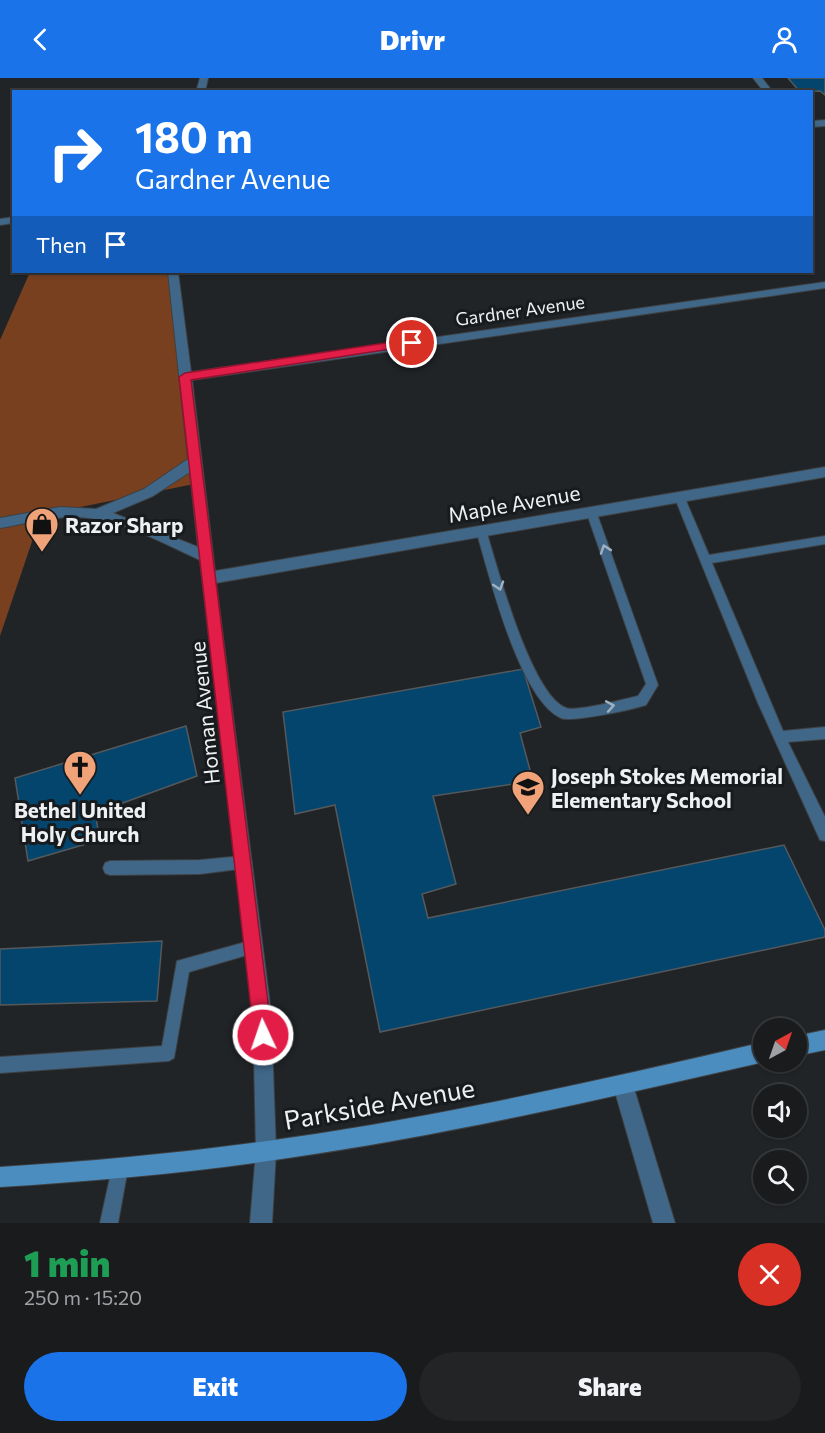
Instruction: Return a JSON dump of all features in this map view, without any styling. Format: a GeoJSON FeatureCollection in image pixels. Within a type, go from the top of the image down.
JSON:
{"type":"FeatureCollection","features":[{"type":"Feature","properties":{"kind":"main road"},"geometry":{"type":"LineString","coordinates":[[807,1044],[825,1040]]}},
{"type":"Feature","properties":{"kind":"main road","name":"Parkside Avenue"},"geometry":{"type":"LineString","coordinates":[[0,1177],[205,1161],[387,1132],[623,1085],[753,1055]]}},
{"type":"Feature","properties":{"kind":"street"},"geometry":{"type":"LineString","coordinates":[[757,78],[767,90]]}},
{"type":"Feature","properties":{"kind":"street","name":"Homan Avenue"},"geometry":{"type":"LineString","coordinates":[[173,273],[242,863],[262,1012],[266,1151],[261,1223]]}},
{"type":"Feature","properties":{"kind":"street","name":"Gardner Avenue"},"geometry":{"type":"LineString","coordinates":[[185,377],[825,285]]}},
{"type":"Feature","properties":{"kind":"street"},"geometry":{"type":"LineString","coordinates":[[96,514],[127,504],[157,490],[195,461]]}},
{"type":"Feature","properties":{"kind":"street","name":"Maple Avenue"},"geometry":{"type":"LineString","coordinates":[[210,578],[825,472]]}},
{"type":"Feature","properties":{"kind":"street"},"geometry":{"type":"LineString","coordinates":[[0,523],[66,513],[96,514],[149,532],[207,557]]}},
{"type":"Feature","properties":{"kind":"street"},"geometry":{"type":"LineString","coordinates":[[623,1085],[664,1223]]}},
{"type":"Feature","properties":{"kind":"lane"},"geometry":{"type":"LineString","coordinates":[[679,496],[779,737],[823,827]]}},
{"type":"Feature","properties":{"kind":"lane"},"geometry":{"type":"LineString","coordinates":[[481,530],[523,657],[534,684],[547,704],[565,714],[642,701],[652,686],[591,512]]}},
{"type":"Feature","properties":{"kind":"lane"},"geometry":{"type":"LineString","coordinates":[[705,560],[825,540]]}},
{"type":"Feature","properties":{"kind":"lane"},"geometry":{"type":"LineString","coordinates":[[779,737],[825,733]]}},
{"type":"Feature","properties":{"kind":"lane"},"geometry":{"type":"LineString","coordinates":[[110,868],[200,867],[242,863]]}},
{"type":"Feature","properties":{"kind":"lane"},"geometry":{"type":"LineString","coordinates":[[0,1065],[169,1053],[182,966],[253,947]]}},
{"type":"Feature","properties":{"kind":"lane"},"geometry":{"type":"LineString","coordinates":[[109,1223],[120,1168]]}},
{"type":"Feature","properties":{"kind":"shaded area"},"geometry":{"type":"Polygon","coordinates":[[[30,273],[178,273],[199,483],[41,515],[0,636],[0,340],[30,273]]]}},
{"type":"Feature","properties":{"kind":"building"},"geometry":{"type":"Polygon","coordinates":[[[788,78],[825,78],[825,95],[820,91],[798,90],[788,78]]]}},
{"type":"Feature","properties":{"kind":"building","name":"Joseph Stokes Memorial Elementary School"},"geometry":{"type":"Polygon","coordinates":[[[523,669],[541,727],[520,733],[533,781],[433,796],[456,884],[422,894],[428,918],[784,845],[825,930],[825,937],[380,1032],[335,805],[295,814],[283,712],[523,669]]]}},
{"type":"Feature","properties":{"kind":"building","name":"Bethel United Holy Church"},"geometry":{"type":"Polygon","coordinates":[[[186,726],[197,776],[95,813],[100,840],[28,861],[15,778],[186,726]]]}},
{"type":"Feature","properties":{"kind":"building"},"geometry":{"type":"Polygon","coordinates":[[[162,941],[157,1001],[0,1005],[0,949],[162,941]]]}},
{"type":"Feature","properties":{"kind":"place","name":"Razor Sharp"},"geometry":{"type":"Point","coordinates":[42,553]}},
{"type":"Feature","properties":{"kind":"place","name":"Bethel United Holy Church"},"geometry":{"type":"Point","coordinates":[80,796]}},
{"type":"Feature","properties":{"kind":"place","name":"Joseph Stokes Memorial Elementary School"},"geometry":{"type":"Point","coordinates":[528,816]}},
{"type":"Feature","properties":{"kind":"route"},"geometry":{"type":"LineString","coordinates":[[263,1035],[185,377],[412,343]]}}]}
